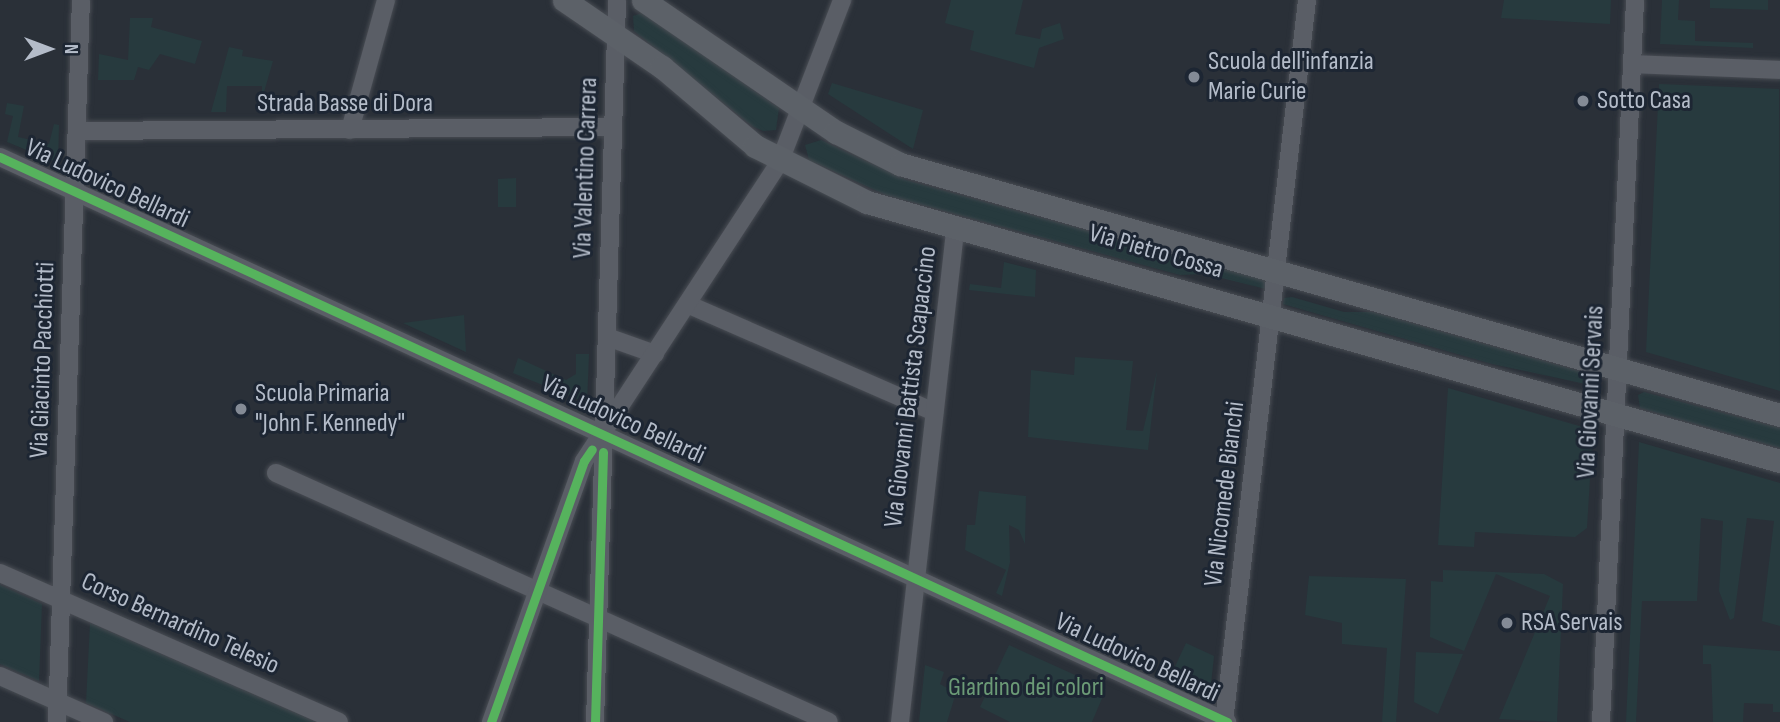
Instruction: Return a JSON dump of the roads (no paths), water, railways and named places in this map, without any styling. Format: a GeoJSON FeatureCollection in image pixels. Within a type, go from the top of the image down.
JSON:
{"type":"FeatureCollection","features":[{"type":"Feature","properties":{"kind":"main road","name":"Via Pietro Cossa"},"geometry":{"type":"LineString","coordinates":[[565,0],[616,34],[780,161],[867,202],[1272,313],[1780,461]]}},
{"type":"Feature","properties":{"kind":"main road","name":"Via Pietro Cossa"},"geometry":{"type":"LineString","coordinates":[[643,0],[800,108],[900,164],[1780,415]]}},
{"type":"Feature","properties":{"kind":"street","name":"Via Giacinto Pacchiotti"},"geometry":{"type":"LineString","coordinates":[[57,722],[81,0]]}},
{"type":"Feature","properties":{"kind":"street"},"geometry":{"type":"LineString","coordinates":[[350,130],[386,0]]}},
{"type":"Feature","properties":{"kind":"street","name":"Via Valentino Carrera"},"geometry":{"type":"LineString","coordinates":[[595,722],[617,0]]}},
{"type":"Feature","properties":{"kind":"street"},"geometry":{"type":"LineString","coordinates":[[491,722],[584,461],[780,161],[842,0]]}},
{"type":"Feature","properties":{"kind":"street"},"geometry":{"type":"LineString","coordinates":[[1276,272],[1307,0]]}},
{"type":"Feature","properties":{"kind":"street","name":"Via Giovanni Servais"},"geometry":{"type":"LineString","coordinates":[[1601,722],[1635,0]]}},
{"type":"Feature","properties":{"kind":"street"},"geometry":{"type":"LineString","coordinates":[[1633,64],[1780,70]]}},
{"type":"Feature","properties":{"kind":"street","name":"Strada Basse di Dora"},"geometry":{"type":"LineString","coordinates":[[77,131],[613,127]]}},
{"type":"Feature","properties":{"kind":"street","name":"Via Ludovico Bellardi"},"geometry":{"type":"LineString","coordinates":[[0,157],[1225,722]]}},
{"type":"Feature","properties":{"kind":"street","name":"Via Giovanni Battista Scapaccino"},"geometry":{"type":"LineString","coordinates":[[900,722],[956,226]]}},
{"type":"Feature","properties":{"kind":"street","name":"Via Nicomede Bianchi"},"geometry":{"type":"LineString","coordinates":[[1225,722],[1276,272]]}},
{"type":"Feature","properties":{"kind":"street"},"geometry":{"type":"LineString","coordinates":[[687,304],[934,412]]}},
{"type":"Feature","properties":{"kind":"street"},"geometry":{"type":"LineString","coordinates":[[607,337],[655,354]]}},
{"type":"Feature","properties":{"kind":"street"},"geometry":{"type":"LineString","coordinates":[[276,472],[829,722]]}},
{"type":"Feature","properties":{"kind":"street","name":"Corso Bernardino Telesio"},"geometry":{"type":"LineString","coordinates":[[0,573],[339,722]]}},
{"type":"Feature","properties":{"kind":"street"},"geometry":{"type":"LineString","coordinates":[[0,676],[104,722]]}},
{"type":"Feature","properties":{"kind":"place","name":"Scuola dell'infanzia Marie Curie"},"geometry":{"type":"Point","coordinates":[1194,77]}},
{"type":"Feature","properties":{"kind":"place","name":"Sotto Casa"},"geometry":{"type":"Point","coordinates":[1583,101]}},
{"type":"Feature","properties":{"kind":"place","name":"Scuola Primaria \"John F. Kennedy\""},"geometry":{"type":"Point","coordinates":[241,409]}},
{"type":"Feature","properties":{"kind":"place","name":"RSA Servais"},"geometry":{"type":"Point","coordinates":[1507,623]}},
{"type":"Feature","properties":{"kind":"park label","name":"Giardino dei colori"},"geometry":{"type":"Point","coordinates":[1026,688]}}]}
